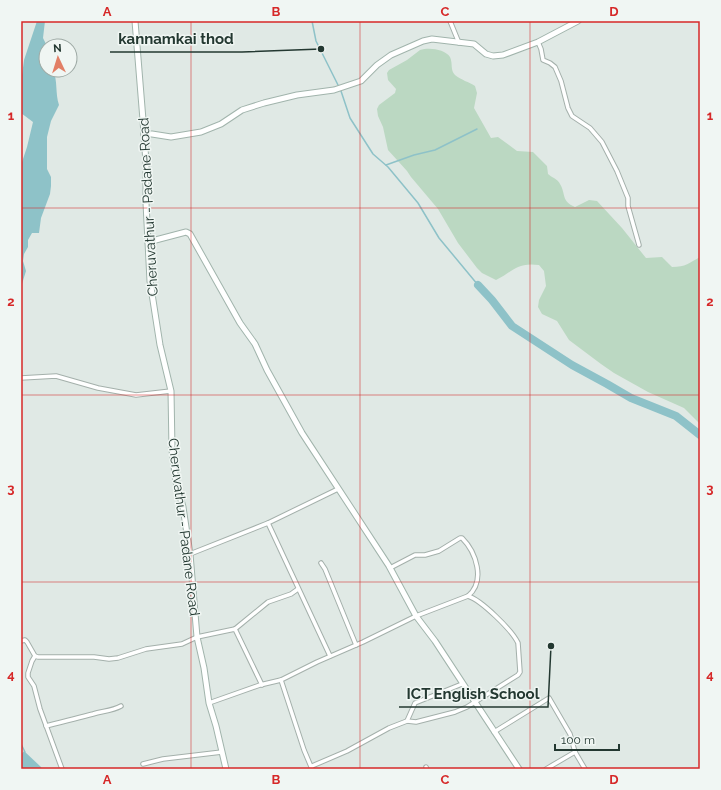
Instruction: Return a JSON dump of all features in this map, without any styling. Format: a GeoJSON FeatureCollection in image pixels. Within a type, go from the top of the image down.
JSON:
{"type":"FeatureCollection","features":[{"type":"Feature","properties":{"kind":"street","name":"Cheruvathur - Padane Road"},"geometry":{"type":"LineString","coordinates":[[136,21],[144,134],[150,281],[155,315],[171,391],[173,465],[183,507],[190,554],[197,637],[204,668],[209,703],[226,769]]}},
{"type":"Feature","properties":{"kind":"street"},"geometry":{"type":"LineString","coordinates":[[450,21],[459,43]]}},
{"type":"Feature","properties":{"kind":"street"},"geometry":{"type":"LineString","coordinates":[[144,134],[171,137],[201,132],[222,124],[242,110],[264,103],[297,95],[334,90],[361,81],[377,65],[391,55],[423,41],[432,39],[474,44],[486,54],[493,56],[502,55],[538,42],[572,22],[578,21]]}},
{"type":"Feature","properties":{"kind":"street"},"geometry":{"type":"LineString","coordinates":[[538,42],[543,60],[555,67],[559,75],[565,100],[572,116],[590,128],[602,142],[618,171],[628,198],[628,206],[639,245]]}},
{"type":"Feature","properties":{"kind":"street"},"geometry":{"type":"LineString","coordinates":[[148,242],[186,232],[190,234],[240,323],[255,344],[290,412],[390,568],[416,616],[518,769]]}},
{"type":"Feature","properties":{"kind":"street"},"geometry":{"type":"LineString","coordinates":[[21,378],[56,376],[98,388],[136,395],[171,391]]}},
{"type":"Feature","properties":{"kind":"street"},"geometry":{"type":"LineString","coordinates":[[190,554],[268,523],[338,489]]}},
{"type":"Feature","properties":{"kind":"street"},"geometry":{"type":"LineString","coordinates":[[268,523],[330,656]]}},
{"type":"Feature","properties":{"kind":"street"},"geometry":{"type":"LineString","coordinates":[[209,703],[281,680],[416,616],[468,596],[472,592],[479,578],[472,553],[462,538],[439,551],[425,555],[415,555],[390,568]]}},
{"type":"Feature","properties":{"kind":"street"},"geometry":{"type":"LineString","coordinates":[[321,563],[325,569],[356,645]]}},
{"type":"Feature","properties":{"kind":"street"},"geometry":{"type":"LineString","coordinates":[[35,656],[63,658],[101,657],[113,659],[128,656],[146,649],[182,644],[197,637],[235,629],[268,602],[291,594],[298,589]]}},
{"type":"Feature","properties":{"kind":"street"},"geometry":{"type":"LineString","coordinates":[[281,680],[304,750],[312,768],[389,728],[407,721],[416,722],[447,715],[461,710],[514,679],[520,672],[518,642],[511,632],[481,602],[468,596]]}},
{"type":"Feature","properties":{"kind":"street"},"geometry":{"type":"LineString","coordinates":[[235,629],[262,685]]}},
{"type":"Feature","properties":{"kind":"street"},"geometry":{"type":"LineString","coordinates":[[21,641],[25,640],[28,642],[35,656]]}},
{"type":"Feature","properties":{"kind":"street"},"geometry":{"type":"LineString","coordinates":[[35,656],[30,667],[28,677],[34,686],[40,709],[62,769]]}},
{"type":"Feature","properties":{"kind":"street"},"geometry":{"type":"LineString","coordinates":[[407,721],[416,703],[462,684]]}},
{"type":"Feature","properties":{"kind":"street"},"geometry":{"type":"LineString","coordinates":[[494,732],[549,698],[570,734],[575,752],[585,769]]}},
{"type":"Feature","properties":{"kind":"street"},"geometry":{"type":"LineString","coordinates":[[46,726],[92,714],[111,711],[121,706]]}},
{"type":"Feature","properties":{"kind":"street"},"geometry":{"type":"LineString","coordinates":[[143,764],[171,758],[222,752]]}},
{"type":"Feature","properties":{"kind":"street"},"geometry":{"type":"LineString","coordinates":[[546,769],[575,752]]}},
{"type":"Feature","properties":{"kind":"green space"},"geometry":{"type":"Polygon","coordinates":[[[436,49],[448,54],[451,59],[455,75],[475,86],[477,93],[474,108],[491,138],[498,137],[517,151],[533,152],[547,166],[548,174],[559,182],[566,200],[571,205],[575,207],[589,200],[597,201],[622,228],[646,258],[662,257],[672,267],[677,267],[690,263],[700,257],[700,424],[684,408],[648,392],[601,364],[569,340],[557,321],[542,314],[538,307],[539,300],[546,286],[544,271],[539,265],[531,264],[520,266],[496,280],[482,273],[458,243],[438,209],[388,150],[377,109],[379,105],[395,93],[396,89],[388,80],[387,73],[389,70],[407,60],[420,50],[436,49]]]}},
{"type":"Feature","properties":{"kind":"water"},"geometry":{"type":"Polygon","coordinates":[[[37,21],[45,21],[43,38],[38,38],[38,78],[55,78],[59,105],[51,121],[47,137],[47,169],[51,177],[50,194],[41,218],[39,233],[32,233],[28,240],[28,247],[24,254],[23,261],[26,271],[21,287],[21,165],[33,122],[21,113],[21,83],[24,60],[37,21]]]}},
{"type":"Feature","properties":{"kind":"water"},"geometry":{"type":"Polygon","coordinates":[[[24,751],[42,769],[21,769],[21,755],[24,751]]]}},
{"type":"Feature","properties":{"kind":"waterway"},"geometry":{"type":"LineString","coordinates":[[312,21],[316,41],[338,85]]}},
{"type":"Feature","properties":{"kind":"waterway"},"geometry":{"type":"LineString","coordinates":[[341,91],[350,118],[373,154],[388,167],[418,203],[439,238],[478,285]]}},
{"type":"Feature","properties":{"kind":"waterway"},"geometry":{"type":"LineString","coordinates":[[386,165],[414,155],[435,150],[477,129]]}},
{"type":"Feature","properties":{"kind":"waterway"},"geometry":{"type":"LineString","coordinates":[[478,285],[492,300],[512,326],[572,365],[631,398],[676,416],[700,435]]}},
{"type":"Feature","properties":{"kind":"waterway"},"geometry":{"type":"LineString","coordinates":[[21,744],[25,752]]}},
{"type":"Feature","properties":{"kind":"place","name":"kannamkai thod"},"geometry":{"type":"Point","coordinates":[321,49]}},
{"type":"Feature","properties":{"kind":"place","name":"ICT English School"},"geometry":{"type":"Point","coordinates":[551,646]}}]}
